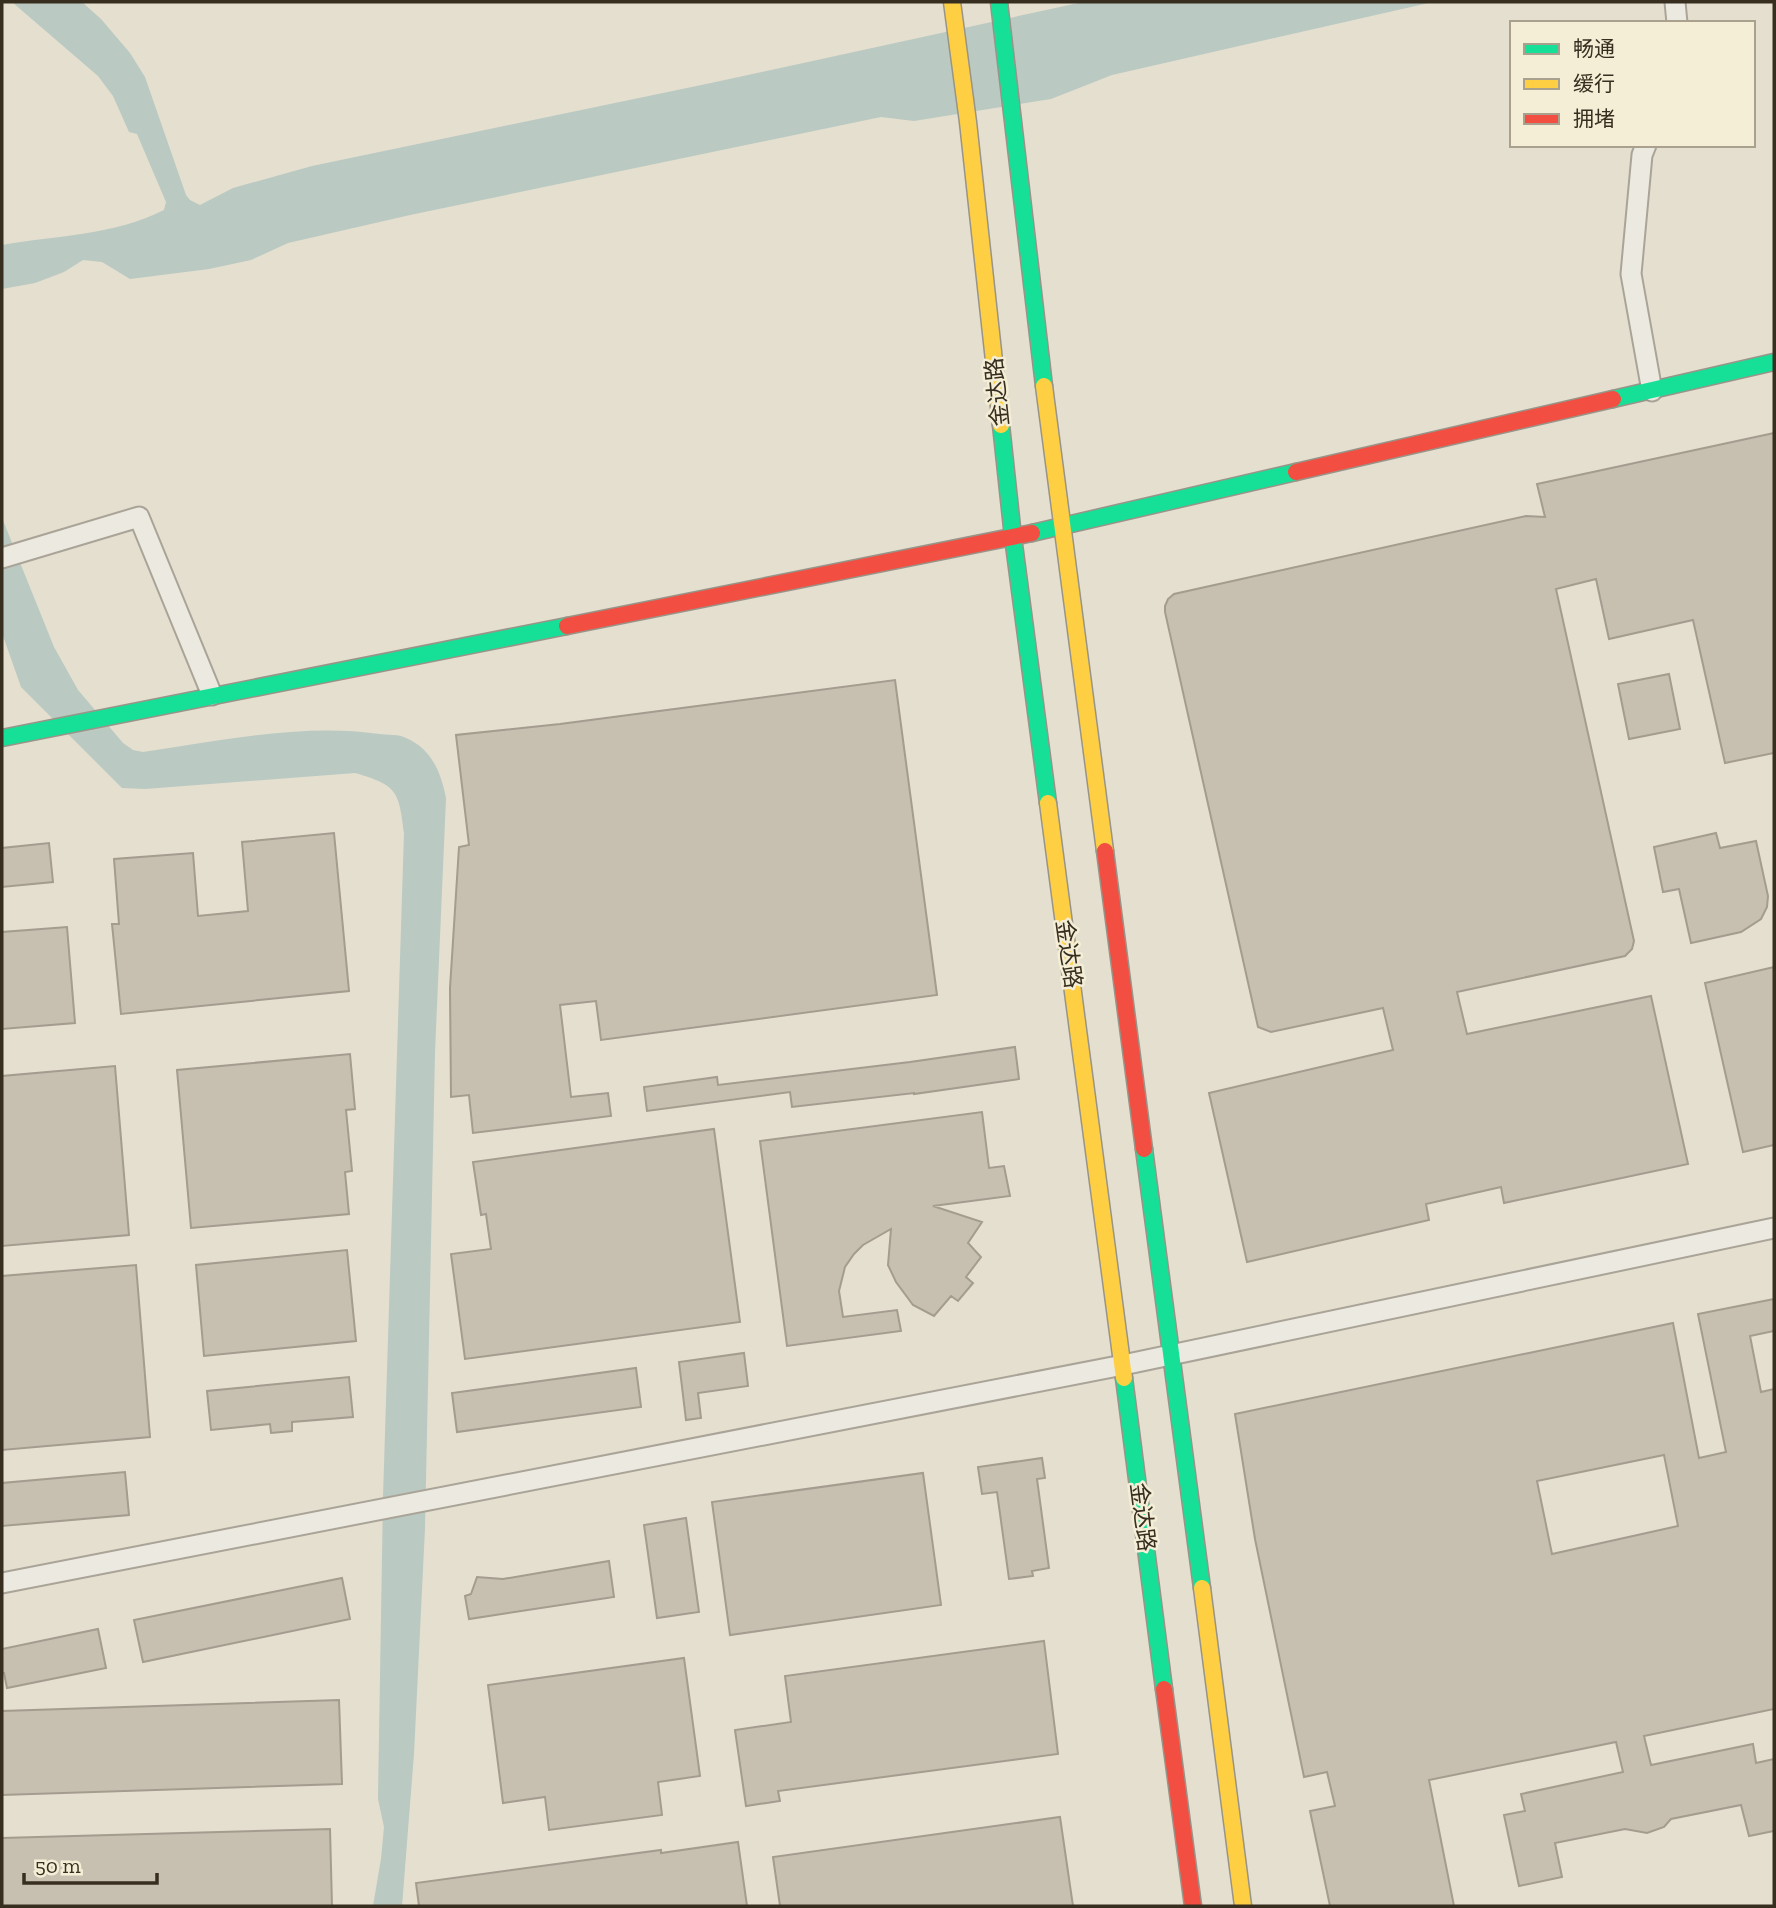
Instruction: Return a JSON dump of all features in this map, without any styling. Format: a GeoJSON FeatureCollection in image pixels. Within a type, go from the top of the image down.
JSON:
{"type":"FeatureCollection","features":[{"type":"Feature","properties":{"kind":"main road","name":"金达路"},"geometry":{"type":"LineString","coordinates":[[999,2],[1061,526],[1172,1355]]}},
{"type":"Feature","properties":{"kind":"main road","name":"金达路"},"geometry":{"type":"LineString","coordinates":[[953,9],[968,122],[1013,537],[1193,1906]]}},
{"type":"Feature","properties":{"kind":"main road"},"geometry":{"type":"LineString","coordinates":[[2,738],[1013,537],[1774,362]]}},
{"type":"Feature","properties":{"kind":"main road"},"geometry":{"type":"LineString","coordinates":[[1172,1355],[1243,1906]]}},
{"type":"Feature","properties":{"kind":"street"},"geometry":{"type":"LineString","coordinates":[[1675,2],[1677,21]]}},
{"type":"Feature","properties":{"kind":"street"},"geometry":{"type":"LineString","coordinates":[[1645,147],[1642,155],[1631,274],[1652,391]]}},
{"type":"Feature","properties":{"kind":"street"},"geometry":{"type":"LineString","coordinates":[[7,556],[139,517],[212,695]]}},
{"type":"Feature","properties":{"kind":"street"},"geometry":{"type":"LineString","coordinates":[[2,1583],[1123,1365],[1774,1228]]}},
{"type":"Feature","properties":{"kind":"shaded area"},"geometry":{"type":"Polygon","coordinates":[[[12,2],[82,2],[101,19],[130,53],[145,77],[186,195],[200,205],[233,188],[312,166],[1083,2],[1433,2],[1112,75],[1051,99],[914,121],[881,117],[410,215],[288,243],[251,260],[209,269],[130,279],[102,262],[83,260],[64,272],[35,283],[2,289],[2,245],[84,234],[125,225],[164,210],[166,202],[137,134],[129,132],[113,96],[98,76],[12,2]]]}},
{"type":"Feature","properties":{"kind":"shaded area"},"geometry":{"type":"Polygon","coordinates":[[[2,518],[54,647],[78,690],[123,743],[133,750],[143,752],[291,732],[350,731],[396,735],[423,748],[434,763],[444,789],[446,798],[435,1052],[425,1528],[414,1754],[402,1906],[373,1906],[384,1827],[378,1799],[383,1497],[404,833],[400,808],[388,786],[355,773],[145,789],[122,788],[21,687],[2,633],[2,518]]]}},
{"type":"Feature","properties":{"kind":"building"},"geometry":{"type":"Polygon","coordinates":[[[1774,433],[1774,753],[1725,763],[1693,620],[1609,639],[1596,579],[1556,589],[1634,941],[1632,949],[1625,956],[1457,992],[1467,1034],[1651,996],[1688,1164],[1504,1203],[1501,1187],[1426,1204],[1429,1220],[1247,1262],[1209,1093],[1393,1050],[1383,1008],[1271,1032],[1258,1027],[1165,612],[1168,599],[1174,594],[1526,516],[1545,517],[1537,484],[1774,433]]]}},
{"type":"Feature","properties":{"kind":"building"},"geometry":{"type":"Polygon","coordinates":[[[1669,674],[1680,729],[1629,739],[1618,684],[1669,674]]]}},
{"type":"Feature","properties":{"kind":"building"},"geometry":{"type":"Polygon","coordinates":[[[895,680],[937,995],[601,1040],[596,1001],[560,1005],[571,1097],[608,1093],[611,1116],[473,1133],[469,1095],[451,1097],[450,988],[459,847],[469,845],[456,735],[895,680]]]}},
{"type":"Feature","properties":{"kind":"building"},"geometry":{"type":"Polygon","coordinates":[[[334,833],[349,991],[121,1014],[112,924],[119,924],[114,859],[193,853],[198,916],[248,911],[242,842],[334,833]]]}},
{"type":"Feature","properties":{"kind":"building"},"geometry":{"type":"Polygon","coordinates":[[[1716,833],[1720,848],[1756,841],[1768,896],[1767,907],[1761,919],[1741,932],[1691,943],[1679,889],[1663,892],[1654,847],[1716,833]]]}},
{"type":"Feature","properties":{"kind":"building"},"geometry":{"type":"Polygon","coordinates":[[[49,843],[53,882],[2,887],[2,848],[49,843]]]}},
{"type":"Feature","properties":{"kind":"building"},"geometry":{"type":"Polygon","coordinates":[[[67,927],[75,1023],[2,1029],[2,932],[67,927]]]}},
{"type":"Feature","properties":{"kind":"building"},"geometry":{"type":"Polygon","coordinates":[[[1774,967],[1774,1145],[1743,1152],[1705,983],[1774,967]]]}},
{"type":"Feature","properties":{"kind":"building"},"geometry":{"type":"Polygon","coordinates":[[[1015,1047],[1019,1079],[792,1107],[790,1092],[647,1111],[644,1087],[717,1077],[718,1085],[1015,1047]]]}},
{"type":"Feature","properties":{"kind":"building"},"geometry":{"type":"Polygon","coordinates":[[[350,1054],[355,1109],[346,1110],[352,1171],[345,1172],[349,1214],[191,1228],[177,1070],[350,1054]]]}},
{"type":"Feature","properties":{"kind":"building"},"geometry":{"type":"Polygon","coordinates":[[[115,1066],[129,1235],[2,1246],[2,1076],[115,1066]]]}},
{"type":"Feature","properties":{"kind":"building"},"geometry":{"type":"Polygon","coordinates":[[[982,1112],[989,1168],[1004,1166],[1010,1196],[933,1206],[982,1222],[968,1243],[981,1257],[966,1277],[973,1283],[958,1301],[951,1296],[934,1316],[913,1305],[896,1282],[888,1265],[891,1229],[863,1245],[854,1254],[845,1267],[839,1291],[843,1317],[897,1310],[901,1331],[787,1346],[760,1141],[982,1112]]]}},
{"type":"Feature","properties":{"kind":"building"},"geometry":{"type":"Polygon","coordinates":[[[714,1129],[740,1322],[465,1359],[451,1254],[491,1249],[486,1214],[481,1215],[473,1162],[714,1129]]]}},
{"type":"Feature","properties":{"kind":"building"},"geometry":{"type":"Polygon","coordinates":[[[347,1250],[356,1341],[204,1356],[196,1265],[347,1250]]]}},
{"type":"Feature","properties":{"kind":"building"},"geometry":{"type":"Polygon","coordinates":[[[136,1265],[150,1437],[2,1450],[2,1276],[136,1265]]]}},
{"type":"Feature","properties":{"kind":"building"},"geometry":{"type":"Polygon","coordinates":[[[1774,1299],[1774,1331],[1750,1336],[1761,1392],[1774,1389],[1774,1709],[1644,1736],[1651,1765],[1753,1744],[1756,1763],[1774,1759],[1774,1831],[1749,1836],[1741,1805],[1671,1819],[1664,1827],[1647,1833],[1625,1829],[1555,1843],[1562,1877],[1519,1886],[1504,1815],[1525,1811],[1521,1794],[1623,1772],[1616,1742],[1429,1780],[1454,1906],[1330,1906],[1310,1811],[1335,1806],[1327,1772],[1304,1777],[1255,1539],[1235,1414],[1673,1323],[1699,1458],[1726,1452],[1698,1314],[1774,1299]],[[1664,1455],[1537,1481],[1552,1554],[1678,1526],[1664,1455]]]}},
{"type":"Feature","properties":{"kind":"building"},"geometry":{"type":"Polygon","coordinates":[[[744,1353],[748,1386],[698,1393],[701,1418],[686,1420],[679,1362],[744,1353]]]}},
{"type":"Feature","properties":{"kind":"building"},"geometry":{"type":"Polygon","coordinates":[[[636,1368],[641,1407],[457,1432],[452,1393],[636,1368]]]}},
{"type":"Feature","properties":{"kind":"building"},"geometry":{"type":"Polygon","coordinates":[[[349,1377],[353,1417],[292,1422],[292,1431],[271,1433],[270,1424],[211,1430],[207,1391],[349,1377]]]}},
{"type":"Feature","properties":{"kind":"building"},"geometry":{"type":"Polygon","coordinates":[[[1042,1458],[1045,1478],[1037,1479],[1049,1568],[1032,1571],[1033,1576],[1009,1579],[997,1492],[982,1494],[978,1467],[1042,1458]]]}},
{"type":"Feature","properties":{"kind":"building"},"geometry":{"type":"Polygon","coordinates":[[[125,1472],[129,1515],[2,1526],[2,1483],[125,1472]]]}},
{"type":"Feature","properties":{"kind":"building"},"geometry":{"type":"Polygon","coordinates":[[[923,1473],[941,1605],[730,1635],[712,1502],[923,1473]]]}},
{"type":"Feature","properties":{"kind":"building"},"geometry":{"type":"Polygon","coordinates":[[[686,1518],[699,1612],[657,1618],[644,1525],[686,1518]]]}},
{"type":"Feature","properties":{"kind":"building"},"geometry":{"type":"Polygon","coordinates":[[[609,1561],[614,1597],[469,1619],[465,1596],[471,1594],[477,1577],[503,1579],[609,1561]]]}},
{"type":"Feature","properties":{"kind":"building"},"geometry":{"type":"Polygon","coordinates":[[[342,1578],[350,1619],[143,1662],[134,1620],[342,1578]]]}},
{"type":"Feature","properties":{"kind":"building"},"geometry":{"type":"Polygon","coordinates":[[[98,1629],[106,1668],[7,1688],[2,1673],[2,1649],[98,1629]]]}},
{"type":"Feature","properties":{"kind":"building"},"geometry":{"type":"Polygon","coordinates":[[[1044,1641],[1058,1754],[778,1791],[780,1801],[746,1806],[735,1730],[791,1722],[785,1676],[1044,1641]]]}},
{"type":"Feature","properties":{"kind":"building"},"geometry":{"type":"Polygon","coordinates":[[[684,1658],[700,1776],[658,1782],[662,1815],[549,1830],[545,1797],[503,1803],[488,1685],[684,1658]]]}},
{"type":"Feature","properties":{"kind":"building"},"geometry":{"type":"Polygon","coordinates":[[[339,1700],[342,1784],[2,1795],[2,1711],[339,1700]]]}},
{"type":"Feature","properties":{"kind":"building"},"geometry":{"type":"Polygon","coordinates":[[[1060,1817],[1073,1906],[780,1906],[773,1857],[1060,1817]]]}},
{"type":"Feature","properties":{"kind":"building"},"geometry":{"type":"Polygon","coordinates":[[[330,1829],[332,1906],[2,1906],[2,1838],[330,1829]]]}},
{"type":"Feature","properties":{"kind":"building"},"geometry":{"type":"Polygon","coordinates":[[[738,1842],[747,1906],[419,1906],[416,1883],[738,1842]]]}},
{"type":"Feature","properties":{"kind":"traffic: fast"},"geometry":{"type":"LineString","coordinates":[[999,2],[1044,386]]}},
{"type":"Feature","properties":{"kind":"traffic: fast"},"geometry":{"type":"LineString","coordinates":[[1613,399],[1774,362]]}},
{"type":"Feature","properties":{"kind":"traffic: fast"},"geometry":{"type":"LineString","coordinates":[[1001,425],[1048,803]]}},
{"type":"Feature","properties":{"kind":"traffic: fast"},"geometry":{"type":"LineString","coordinates":[[1032,533],[1296,472]]}},
{"type":"Feature","properties":{"kind":"traffic: fast"},"geometry":{"type":"LineString","coordinates":[[2,738],[567,626]]}},
{"type":"Feature","properties":{"kind":"traffic: fast"},"geometry":{"type":"LineString","coordinates":[[1144,1149],[1202,1588]]}},
{"type":"Feature","properties":{"kind":"traffic: fast"},"geometry":{"type":"LineString","coordinates":[[1124,1378],[1164,1689]]}},
{"type":"Feature","properties":{"kind":"traffic: slow"},"geometry":{"type":"LineString","coordinates":[[952,2],[1001,425]]}},
{"type":"Feature","properties":{"kind":"traffic: slow"},"geometry":{"type":"LineString","coordinates":[[1044,386],[1105,851]]}},
{"type":"Feature","properties":{"kind":"traffic: slow"},"geometry":{"type":"LineString","coordinates":[[1048,803],[1124,1378]]}},
{"type":"Feature","properties":{"kind":"traffic: slow"},"geometry":{"type":"LineString","coordinates":[[1202,1588],[1243,1906]]}},
{"type":"Feature","properties":{"kind":"traffic: jam"},"geometry":{"type":"LineString","coordinates":[[1296,472],[1613,399]]}},
{"type":"Feature","properties":{"kind":"traffic: jam"},"geometry":{"type":"LineString","coordinates":[[567,626],[1032,533]]}},
{"type":"Feature","properties":{"kind":"traffic: jam"},"geometry":{"type":"LineString","coordinates":[[1105,851],[1144,1149]]}},
{"type":"Feature","properties":{"kind":"traffic: jam"},"geometry":{"type":"LineString","coordinates":[[1164,1689],[1193,1906]]}}]}
